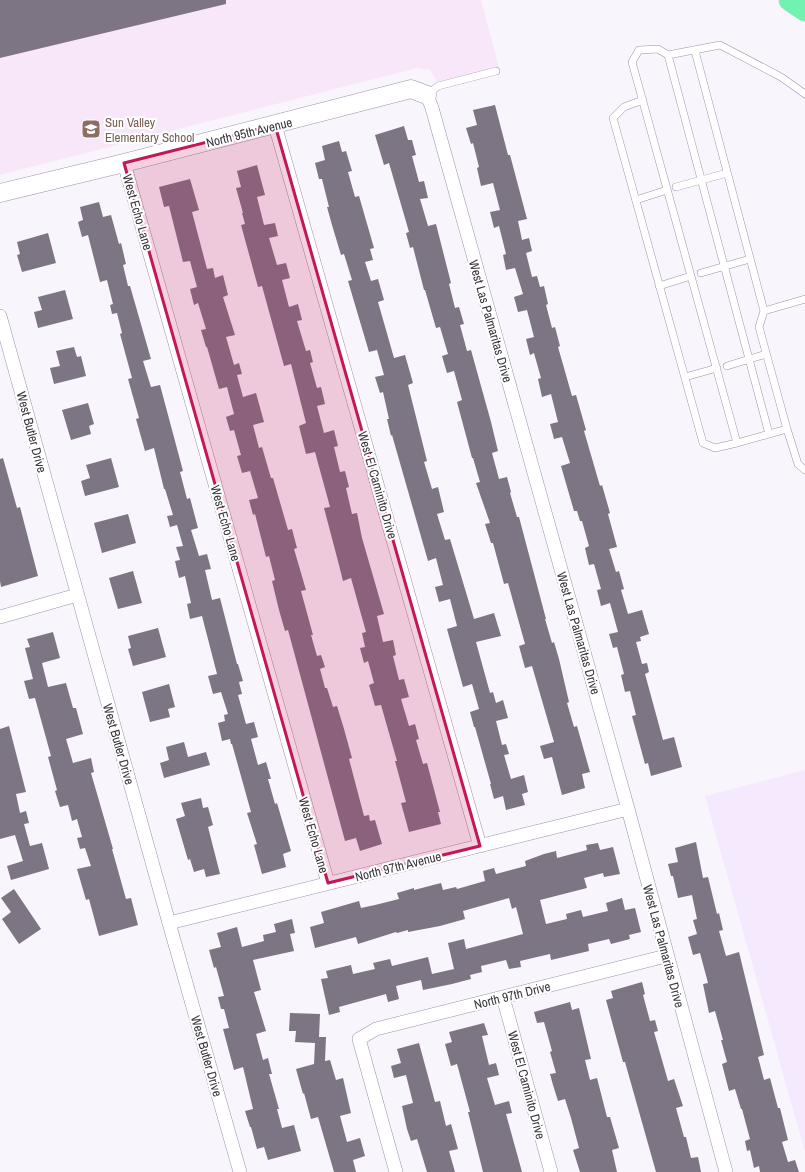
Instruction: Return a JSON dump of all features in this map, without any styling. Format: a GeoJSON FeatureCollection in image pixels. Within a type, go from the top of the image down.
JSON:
{"type":"FeatureCollection","features":[{"type":"Feature","properties":{"kind":"highway"},"geometry":{"type":"LineString","coordinates":[[790,0],[805,10]]}},
{"type":"Feature","properties":{"kind":"street","name":"North 95th Avenue"},"geometry":{"type":"LineString","coordinates":[[0,193],[124,164],[411,89],[427,96]]}},
{"type":"Feature","properties":{"kind":"street","name":"West Las Palmaritas Drive"},"geometry":{"type":"LineString","coordinates":[[427,96],[434,116],[628,809],[666,956],[726,1172]]}},
{"type":"Feature","properties":{"kind":"street","name":"West El Caminito Drive"},"geometry":{"type":"LineString","coordinates":[[275,125],[480,846]]}},
{"type":"Feature","properties":{"kind":"street","name":"West Echo Lane"},"geometry":{"type":"LineString","coordinates":[[124,164],[328,883]]}},
{"type":"Feature","properties":{"kind":"street","name":"West Butler Drive"},"geometry":{"type":"LineString","coordinates":[[0,316],[240,1172]]}},
{"type":"Feature","properties":{"kind":"street"},"geometry":{"type":"LineString","coordinates":[[0,617],[77,595]]}},
{"type":"Feature","properties":{"kind":"street","name":"North 97th Avenue"},"geometry":{"type":"LineString","coordinates":[[169,923],[628,809]]}},
{"type":"Feature","properties":{"kind":"street","name":"North 97th Drive"},"geometry":{"type":"LineString","coordinates":[[396,1172],[359,1039],[376,1029],[666,956]]}},
{"type":"Feature","properties":{"kind":"street","name":"West El Caminito Drive"},"geometry":{"type":"LineString","coordinates":[[503,997],[551,1172]]}},
{"type":"Feature","properties":{"kind":"lane"},"geometry":{"type":"LineString","coordinates":[[668,55],[720,45],[781,77],[805,94]]}},
{"type":"Feature","properties":{"kind":"lane"},"geometry":{"type":"LineString","coordinates":[[737,443],[632,62],[639,50],[658,48],[668,55],[769,434]]}},
{"type":"Feature","properties":{"kind":"lane"},"geometry":{"type":"LineString","coordinates":[[695,50],[764,311],[759,327],[766,354],[798,464],[805,470]]}},
{"type":"Feature","properties":{"kind":"lane"},"geometry":{"type":"LineString","coordinates":[[427,96],[438,86],[496,70]]}},
{"type":"Feature","properties":{"kind":"lane"},"geometry":{"type":"LineString","coordinates":[[642,100],[624,107],[613,118],[703,443],[715,448],[787,429]]}},
{"type":"Feature","properties":{"kind":"lane"},"geometry":{"type":"LineString","coordinates":[[676,187],[727,173]]}},
{"type":"Feature","properties":{"kind":"lane"},"geometry":{"type":"LineString","coordinates":[[636,200],[667,190]]}},
{"type":"Feature","properties":{"kind":"lane"},"geometry":{"type":"LineString","coordinates":[[701,273],[750,259]]}},
{"type":"Feature","properties":{"kind":"lane"},"geometry":{"type":"LineString","coordinates":[[659,286],[691,276]]}},
{"type":"Feature","properties":{"kind":"lane"},"geometry":{"type":"LineString","coordinates":[[764,311],[805,299]]}},
{"type":"Feature","properties":{"kind":"lane"},"geometry":{"type":"LineString","coordinates":[[727,366],[766,354]]}},
{"type":"Feature","properties":{"kind":"lane"},"geometry":{"type":"LineString","coordinates":[[685,378],[716,368]]}},
{"type":"Feature","properties":{"kind":"highlighted area"},"geometry":{"type":"Polygon","coordinates":[[[275,125],[480,846],[328,883],[124,163],[275,125]]]}},
{"type":"Feature","properties":{"kind":"shaded area","name":"Sun Valley Elementary School"},"geometry":{"type":"Polygon","coordinates":[[[0,0],[481,0],[499,67],[437,82],[430,70],[417,68],[0,175],[0,0]]]}},
{"type":"Feature","properties":{"kind":"shaded area"},"geometry":{"type":"Polygon","coordinates":[[[805,770],[805,1152],[705,796],[805,770]]]}},
{"type":"Feature","properties":{"kind":"building"},"geometry":{"type":"Polygon","coordinates":[[[0,0],[226,0],[226,4],[0,58],[0,0]]]}},
{"type":"Feature","properties":{"kind":"building"},"geometry":{"type":"Polygon","coordinates":[[[495,105],[527,219],[518,221],[522,240],[529,238],[532,251],[526,253],[532,277],[537,276],[540,287],[544,286],[548,304],[546,305],[552,328],[555,327],[560,346],[558,347],[572,396],[576,395],[586,430],[584,431],[600,486],[602,485],[610,513],[608,514],[617,547],[609,549],[616,572],[619,571],[624,589],[621,590],[628,614],[642,610],[649,634],[640,637],[641,641],[636,642],[642,664],[647,663],[649,672],[645,674],[663,740],[674,737],[682,767],[651,776],[648,763],[645,764],[632,716],[636,715],[630,691],[625,692],[621,675],[624,674],[617,647],[613,648],[609,634],[618,632],[610,603],[601,606],[597,590],[601,589],[594,564],[589,565],[585,548],[589,546],[582,521],[580,521],[577,511],[574,511],[561,466],[570,463],[562,437],[554,439],[550,424],[558,422],[551,394],[542,397],[538,379],[541,378],[534,353],[530,355],[526,339],[534,337],[527,310],[518,312],[514,297],[523,294],[515,268],[506,270],[503,255],[506,254],[499,226],[494,228],[490,212],[500,210],[493,183],[481,186],[477,168],[479,167],[473,143],[471,144],[466,128],[477,125],[473,110],[495,105]]]}},
{"type":"Feature","properties":{"kind":"building"},"geometry":{"type":"Polygon","coordinates":[[[404,126],[408,140],[412,140],[416,155],[412,156],[419,182],[424,181],[428,198],[420,199],[428,226],[436,224],[451,283],[449,284],[455,308],[459,307],[464,324],[460,325],[467,351],[471,350],[491,422],[498,451],[492,453],[499,479],[507,477],[517,517],[519,517],[545,619],[552,643],[554,642],[559,659],[569,702],[567,703],[574,727],[577,726],[590,772],[582,774],[585,788],[562,795],[552,757],[544,759],[540,746],[554,742],[532,666],[525,668],[519,646],[525,644],[508,583],[504,584],[493,543],[491,543],[485,524],[490,523],[476,483],[480,482],[457,402],[462,400],[454,371],[447,373],[442,356],[448,354],[440,327],[436,328],[413,247],[410,248],[406,233],[409,232],[389,163],[384,165],[375,135],[404,126]]]}},
{"type":"Feature","properties":{"kind":"building"},"geometry":{"type":"Polygon","coordinates":[[[339,141],[342,152],[346,151],[352,171],[348,172],[355,197],[359,196],[374,248],[370,249],[373,260],[365,262],[371,281],[378,279],[384,300],[378,302],[394,358],[405,355],[413,383],[408,385],[427,461],[424,462],[432,489],[438,487],[444,512],[437,514],[445,540],[450,539],[474,619],[494,613],[501,636],[476,642],[490,693],[493,692],[496,703],[503,700],[508,718],[496,721],[502,745],[506,744],[509,754],[504,755],[511,779],[524,775],[528,792],[522,794],[525,805],[506,810],[503,796],[494,799],[470,712],[479,709],[472,684],[463,687],[447,629],[457,626],[450,599],[439,602],[435,587],[443,585],[436,558],[428,561],[392,435],[391,436],[383,392],[380,393],[375,377],[384,375],[377,350],[369,352],[348,281],[352,280],[344,254],[341,255],[332,225],[322,179],[319,179],[315,163],[325,160],[322,146],[339,141]]]}},
{"type":"Feature","properties":{"kind":"building"},"geometry":{"type":"Polygon","coordinates":[[[257,165],[265,195],[257,197],[264,225],[275,223],[278,236],[269,238],[277,265],[286,263],[290,278],[282,280],[289,307],[298,304],[302,320],[297,321],[306,351],[310,350],[313,362],[310,363],[317,388],[321,387],[325,404],[317,406],[324,433],[334,430],[338,446],[334,447],[340,472],[345,471],[349,487],[346,488],[352,514],[357,513],[362,538],[384,614],[377,616],[383,642],[393,640],[396,655],[393,656],[399,680],[404,679],[409,697],[401,699],[409,726],[415,724],[419,739],[416,740],[423,764],[427,763],[440,812],[438,812],[441,824],[409,832],[401,803],[406,802],[395,761],[397,761],[381,705],[375,706],[369,685],[374,683],[368,661],[364,663],[360,648],[365,647],[362,633],[366,632],[351,578],[343,581],[324,508],[330,507],[315,452],[306,454],[299,426],[306,423],[291,364],[284,366],[262,286],[258,287],[241,225],[245,224],[236,188],[241,187],[237,171],[257,165]]]}},
{"type":"Feature","properties":{"kind":"building"},"geometry":{"type":"Polygon","coordinates":[[[190,179],[199,210],[192,212],[207,269],[213,268],[215,278],[223,275],[228,295],[223,297],[235,335],[226,337],[234,365],[239,363],[242,374],[237,375],[243,397],[256,393],[264,422],[253,425],[259,448],[262,447],[271,478],[273,478],[288,530],[292,529],[297,548],[294,549],[306,590],[301,591],[313,635],[311,635],[317,656],[321,655],[325,667],[320,669],[325,688],[327,688],[333,707],[337,706],[352,758],[349,759],[364,816],[369,815],[370,821],[375,820],[382,844],[360,851],[356,838],[345,841],[288,630],[285,631],[279,610],[272,581],[275,580],[269,556],[266,557],[255,514],[253,515],[249,500],[258,498],[250,471],[242,473],[237,456],[241,455],[234,430],[230,431],[226,417],[234,414],[227,387],[219,389],[201,330],[206,329],[198,303],[194,305],[190,289],[197,287],[190,261],[183,262],[169,206],[164,207],[159,187],[190,179]]]}},
{"type":"Feature","properties":{"kind":"building"},"geometry":{"type":"Polygon","coordinates":[[[99,202],[103,217],[111,215],[119,244],[121,243],[126,264],[123,265],[128,286],[130,286],[151,359],[143,361],[151,387],[160,385],[183,471],[180,472],[187,499],[190,498],[198,528],[191,530],[199,556],[207,554],[211,569],[205,570],[212,600],[220,598],[237,664],[243,681],[239,682],[242,694],[238,695],[246,724],[254,722],[258,737],[251,739],[258,765],[266,762],[271,779],[268,779],[275,804],[277,803],[291,851],[283,854],[286,867],[262,874],[254,845],[257,844],[247,813],[251,812],[232,744],[230,739],[222,741],[218,723],[225,721],[224,715],[228,714],[221,692],[213,694],[208,676],[217,674],[202,616],[190,619],[187,604],[191,603],[185,576],[179,578],[175,561],[180,560],[176,547],[183,546],[177,525],[170,527],[167,516],[173,515],[164,489],[154,448],[145,451],[136,419],[139,418],[128,379],[132,378],[120,334],[122,333],[117,313],[112,314],[110,305],[113,304],[107,280],[100,282],[88,235],[82,237],[78,222],[83,220],[80,207],[99,202]]]}},
{"type":"Feature","properties":{"kind":"building"},"geometry":{"type":"Polygon","coordinates":[[[48,233],[56,263],[22,272],[17,255],[20,254],[17,242],[48,233]]]}},
{"type":"Feature","properties":{"kind":"building"},"geometry":{"type":"Polygon","coordinates":[[[65,290],[73,319],[38,328],[34,312],[42,310],[38,297],[65,290]]]}},
{"type":"Feature","properties":{"kind":"building"},"geometry":{"type":"Polygon","coordinates":[[[74,347],[77,357],[81,356],[86,376],[54,384],[50,368],[60,366],[56,351],[74,347]]]}},
{"type":"Feature","properties":{"kind":"building"},"geometry":{"type":"Polygon","coordinates":[[[88,403],[94,424],[89,426],[91,434],[71,440],[62,410],[88,403]]]}},
{"type":"Feature","properties":{"kind":"building"},"geometry":{"type":"Polygon","coordinates":[[[3,458],[17,508],[20,507],[38,576],[1,587],[0,459],[3,458]]]}},
{"type":"Feature","properties":{"kind":"building"},"geometry":{"type":"Polygon","coordinates":[[[111,458],[119,487],[85,496],[81,481],[90,478],[86,465],[111,458]]]}},
{"type":"Feature","properties":{"kind":"building"},"geometry":{"type":"Polygon","coordinates":[[[128,514],[136,543],[102,553],[94,523],[128,514]]]}},
{"type":"Feature","properties":{"kind":"building"},"geometry":{"type":"Polygon","coordinates":[[[133,571],[142,603],[118,609],[109,578],[133,571]]]}},
{"type":"Feature","properties":{"kind":"building"},"geometry":{"type":"Polygon","coordinates":[[[158,628],[166,657],[133,666],[128,649],[131,648],[128,636],[158,628]]]}},
{"type":"Feature","properties":{"kind":"building"},"geometry":{"type":"Polygon","coordinates":[[[53,632],[60,658],[42,663],[48,687],[66,683],[73,708],[76,708],[83,734],[66,739],[73,763],[91,758],[94,772],[91,773],[126,899],[131,898],[138,925],[99,936],[89,899],[86,900],[77,869],[91,866],[85,848],[80,849],[77,838],[82,837],[77,819],[72,821],[68,805],[60,807],[48,757],[51,756],[35,698],[29,699],[24,681],[33,679],[25,648],[30,647],[27,639],[53,632]]]}},
{"type":"Feature","properties":{"kind":"building"},"geometry":{"type":"Polygon","coordinates":[[[169,684],[175,707],[168,709],[170,717],[150,722],[142,692],[169,684]]]}},
{"type":"Feature","properties":{"kind":"building"},"geometry":{"type":"Polygon","coordinates":[[[9,726],[26,792],[16,794],[20,813],[26,811],[29,823],[24,824],[30,846],[42,843],[49,869],[11,880],[7,866],[23,861],[15,835],[0,839],[0,729],[9,726]]]}},
{"type":"Feature","properties":{"kind":"building"},"geometry":{"type":"Polygon","coordinates":[[[184,742],[188,757],[206,752],[210,765],[164,778],[160,763],[169,760],[166,747],[184,742]]]}},
{"type":"Feature","properties":{"kind":"building"},"geometry":{"type":"Polygon","coordinates":[[[201,798],[203,808],[208,807],[213,825],[208,827],[220,874],[206,877],[204,869],[194,872],[190,859],[188,860],[176,819],[185,816],[181,803],[201,798]]]}},
{"type":"Feature","properties":{"kind":"building"},"geometry":{"type":"Polygon","coordinates":[[[696,842],[703,878],[708,877],[717,914],[719,913],[723,930],[719,931],[726,956],[739,952],[764,1055],[758,1057],[764,1080],[770,1078],[778,1108],[780,1108],[788,1140],[782,1142],[788,1162],[795,1160],[799,1172],[760,1172],[759,1166],[754,1168],[750,1150],[747,1151],[745,1141],[750,1139],[735,1089],[729,1091],[722,1064],[727,1062],[721,1040],[723,1040],[715,1011],[709,1013],[703,984],[708,983],[700,953],[693,955],[688,937],[697,934],[693,920],[697,919],[692,895],[678,898],[673,876],[671,876],[668,864],[678,862],[675,848],[696,842]]]}},
{"type":"Feature","properties":{"kind":"building"},"geometry":{"type":"Polygon","coordinates":[[[598,843],[600,850],[613,847],[620,874],[604,877],[603,873],[584,878],[587,888],[540,900],[546,924],[567,919],[566,914],[581,910],[583,917],[608,911],[606,903],[622,898],[625,910],[635,908],[641,932],[629,935],[630,939],[611,944],[609,939],[588,944],[589,951],[551,960],[550,954],[520,961],[521,967],[509,969],[506,960],[481,966],[482,972],[470,975],[471,979],[452,984],[423,990],[421,980],[396,986],[399,999],[388,1002],[386,994],[339,1007],[340,1012],[329,1015],[321,979],[328,978],[326,971],[351,965],[353,974],[375,969],[373,963],[390,959],[392,966],[428,957],[432,974],[454,969],[448,943],[464,939],[466,949],[523,934],[516,907],[512,909],[509,898],[463,911],[465,919],[440,926],[408,932],[408,930],[396,932],[358,944],[356,937],[315,948],[310,927],[324,923],[321,912],[359,901],[361,908],[375,905],[399,899],[397,893],[441,883],[443,890],[456,887],[457,889],[485,881],[483,871],[494,868],[496,874],[526,866],[525,861],[544,854],[556,851],[557,858],[587,850],[586,845],[598,843]]]}},
{"type":"Feature","properties":{"kind":"building"},"geometry":{"type":"Polygon","coordinates":[[[14,889],[41,929],[19,944],[2,919],[11,912],[1,898],[14,889]]]}},
{"type":"Feature","properties":{"kind":"building"},"geometry":{"type":"Polygon","coordinates":[[[292,919],[295,933],[290,934],[294,951],[253,960],[261,990],[254,992],[266,1031],[256,1034],[263,1060],[268,1058],[272,1074],[269,1074],[279,1109],[277,1109],[282,1128],[294,1125],[301,1151],[268,1160],[264,1147],[257,1149],[245,1111],[253,1109],[243,1067],[234,1070],[223,1029],[229,1028],[224,1009],[221,1009],[218,997],[224,996],[216,967],[214,968],[209,950],[221,947],[217,933],[237,927],[242,947],[264,941],[263,935],[276,932],[274,924],[292,919]]]}},
{"type":"Feature","properties":{"kind":"building"},"geometry":{"type":"Polygon","coordinates":[[[642,982],[645,994],[643,995],[650,1021],[655,1020],[658,1031],[654,1032],[668,1081],[674,1079],[683,1106],[676,1108],[684,1137],[686,1137],[691,1158],[698,1157],[701,1172],[656,1172],[606,1000],[613,998],[611,991],[642,982]]]}},
{"type":"Feature","properties":{"kind":"building"},"geometry":{"type":"Polygon","coordinates":[[[570,1002],[572,1010],[579,1008],[591,1059],[585,1060],[590,1080],[597,1078],[607,1117],[610,1117],[619,1148],[612,1150],[617,1172],[580,1172],[573,1150],[579,1148],[571,1118],[565,1099],[558,1101],[553,1085],[550,1074],[556,1073],[550,1052],[552,1051],[544,1022],[537,1023],[534,1012],[570,1002]]]}},
{"type":"Feature","properties":{"kind":"building"},"geometry":{"type":"Polygon","coordinates":[[[290,1013],[320,1014],[319,1037],[326,1037],[325,1061],[330,1060],[336,1080],[343,1078],[351,1113],[340,1116],[347,1142],[360,1138],[365,1156],[353,1160],[356,1172],[334,1172],[318,1117],[311,1119],[296,1069],[314,1064],[315,1043],[295,1042],[296,1031],[289,1031],[290,1013]]]}},
{"type":"Feature","properties":{"kind":"building"},"geometry":{"type":"Polygon","coordinates":[[[484,1023],[488,1035],[482,1036],[489,1065],[496,1063],[499,1075],[487,1078],[495,1105],[509,1101],[512,1113],[506,1114],[522,1172],[483,1172],[468,1112],[470,1112],[457,1064],[451,1066],[445,1044],[452,1042],[449,1032],[484,1023]]]}},
{"type":"Feature","properties":{"kind":"building"},"geometry":{"type":"Polygon","coordinates":[[[419,1043],[435,1102],[440,1101],[446,1126],[451,1124],[458,1149],[449,1151],[455,1172],[427,1172],[417,1139],[411,1141],[407,1129],[402,1106],[413,1103],[406,1075],[394,1078],[391,1066],[401,1063],[397,1049],[419,1043]]]}},
{"type":"Feature","properties":{"kind":"place","name":"Sun Valley Elementary School"},"geometry":{"type":"Point","coordinates":[91,129]}}]}
